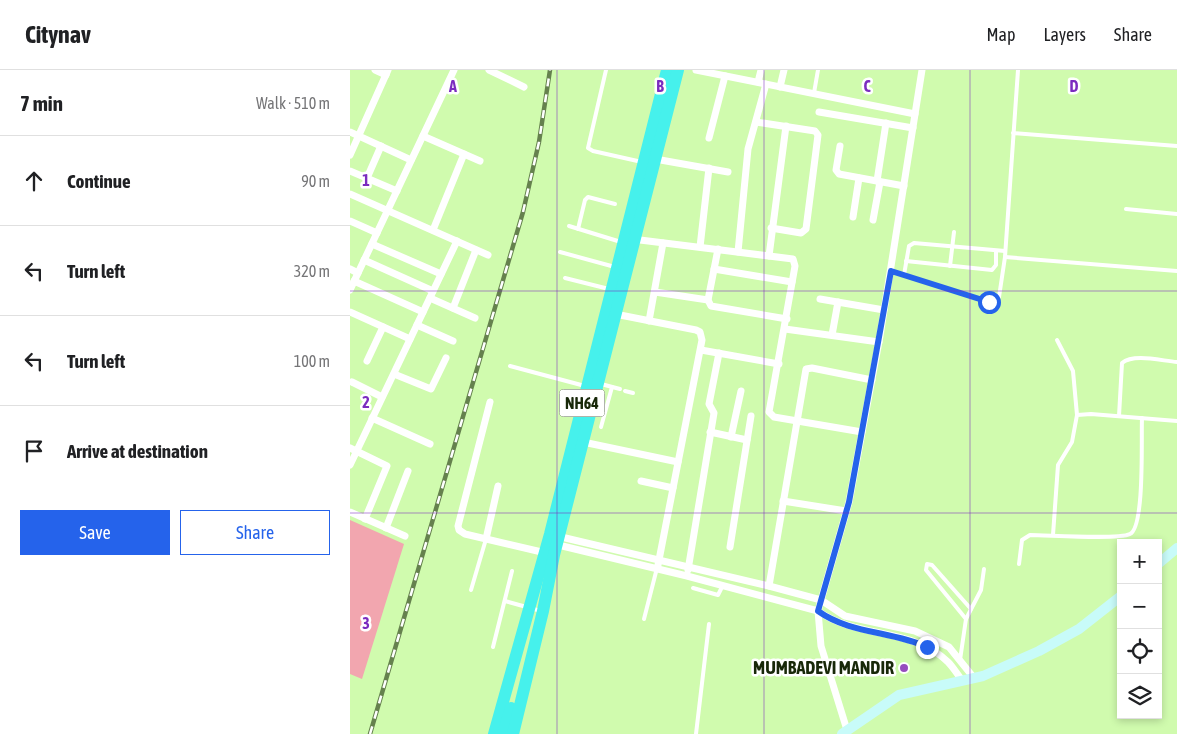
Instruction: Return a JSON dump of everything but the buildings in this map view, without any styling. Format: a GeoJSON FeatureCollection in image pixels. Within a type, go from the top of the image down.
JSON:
{"type":"FeatureCollection","features":[{"type":"Feature","properties":{"kind":"highway","name":"NH64"},"geometry":{"type":"LineString","coordinates":[[649,160],[667,70]]}},
{"type":"Feature","properties":{"kind":"highway","name":"NH64"},"geometry":{"type":"LineString","coordinates":[[494,734],[530,607],[552,544],[583,442],[611,290],[649,160],[678,70]]}},
{"type":"Feature","properties":{"kind":"highway","name":"NH64"},"geometry":{"type":"LineString","coordinates":[[513,734],[544,611],[552,544],[615,314],[627,240]]}},
{"type":"Feature","properties":{"kind":"highway"},"geometry":{"type":"LineString","coordinates":[[504,734],[534,620],[530,607]]}},
{"type":"Feature","properties":{"kind":"street"},"geometry":{"type":"LineString","coordinates":[[350,155],[387,72],[375,70]]}},
{"type":"Feature","properties":{"kind":"street"},"geometry":{"type":"LineString","coordinates":[[350,290],[454,70]]}},
{"type":"Feature","properties":{"kind":"street"},"geometry":{"type":"LineString","coordinates":[[489,70],[524,87]]}},
{"type":"Feature","properties":{"kind":"street"},"geometry":{"type":"LineString","coordinates":[[696,70],[730,74],[766,84],[915,114]]}},
{"type":"Feature","properties":{"kind":"street"},"geometry":{"type":"LineString","coordinates":[[758,82],[761,70]]}},
{"type":"Feature","properties":{"kind":"street"},"geometry":{"type":"LineString","coordinates":[[780,87],[784,70]]}},
{"type":"Feature","properties":{"kind":"street"},"geometry":{"type":"LineString","coordinates":[[922,70],[872,380],[846,511],[818,611],[821,646],[844,732],[899,694],[983,676],[1055,643],[1079,629],[1117,599]]}},
{"type":"Feature","properties":{"kind":"street"},"geometry":{"type":"LineString","coordinates":[[710,138],[730,74]]}},
{"type":"Feature","properties":{"kind":"street"},"geometry":{"type":"LineString","coordinates":[[738,252],[748,149],[766,84]]}},
{"type":"Feature","properties":{"kind":"street"},"geometry":{"type":"LineString","coordinates":[[819,112],[913,128]]}},
{"type":"Feature","properties":{"kind":"street"},"geometry":{"type":"LineString","coordinates":[[756,122],[815,131],[818,135],[806,230],[801,233],[772,228]]}},
{"type":"Feature","properties":{"kind":"street"},"geometry":{"type":"LineString","coordinates":[[873,220],[886,123]]}},
{"type":"Feature","properties":{"kind":"street"},"geometry":{"type":"LineString","coordinates":[[769,256],[786,126]]}},
{"type":"Feature","properties":{"kind":"street"},"geometry":{"type":"LineString","coordinates":[[350,132],[411,160]]}},
{"type":"Feature","properties":{"kind":"street"},"geometry":{"type":"LineString","coordinates":[[423,136],[480,161]]}},
{"type":"Feature","properties":{"kind":"street"},"geometry":{"type":"LineString","coordinates":[[367,178],[381,146]]}},
{"type":"Feature","properties":{"kind":"street"},"geometry":{"type":"LineString","coordinates":[[840,146],[836,170],[842,175],[904,186]]}},
{"type":"Feature","properties":{"kind":"street"},"geometry":{"type":"LineString","coordinates":[[433,230],[464,154]]}},
{"type":"Feature","properties":{"kind":"street"},"geometry":{"type":"LineString","coordinates":[[649,160],[728,172]]}},
{"type":"Feature","properties":{"kind":"street"},"geometry":{"type":"LineString","coordinates":[[700,247],[709,168]]}},
{"type":"Feature","properties":{"kind":"street"},"geometry":{"type":"LineString","coordinates":[[350,171],[397,191]]}},
{"type":"Feature","properties":{"kind":"street"},"geometry":{"type":"LineString","coordinates":[[852,217],[859,178]]}},
{"type":"Feature","properties":{"kind":"street"},"geometry":{"type":"LineString","coordinates":[[350,194],[488,255]]}},
{"type":"Feature","properties":{"kind":"street"},"geometry":{"type":"LineString","coordinates":[[350,220],[377,233]]}},
{"type":"Feature","properties":{"kind":"street"},"geometry":{"type":"LineString","coordinates":[[627,240],[793,259],[795,266],[787,320],[769,412],[774,417],[862,432]]}},
{"type":"Feature","properties":{"kind":"street"},"geometry":{"type":"LineString","coordinates":[[350,465],[353,449],[372,418],[394,374],[457,241]]}},
{"type":"Feature","properties":{"kind":"street"},"geometry":{"type":"LineString","coordinates":[[649,321],[664,243]]}},
{"type":"Feature","properties":{"kind":"street"},"geometry":{"type":"LineString","coordinates":[[372,244],[441,274]]}},
{"type":"Feature","properties":{"kind":"street"},"geometry":{"type":"LineString","coordinates":[[718,249],[708,300],[711,306],[787,320]]}},
{"type":"Feature","properties":{"kind":"street"},"geometry":{"type":"LineString","coordinates":[[453,308],[476,250]]}},
{"type":"Feature","properties":{"kind":"street"},"geometry":{"type":"LineString","coordinates":[[364,260],[475,318]]}},
{"type":"Feature","properties":{"kind":"street"},"geometry":{"type":"LineString","coordinates":[[350,269],[358,272]]}},
{"type":"Feature","properties":{"kind":"street"},"geometry":{"type":"LineString","coordinates":[[714,269],[792,282]]}},
{"type":"Feature","properties":{"kind":"street"},"geometry":{"type":"LineString","coordinates":[[354,281],[423,312]]}},
{"type":"Feature","properties":{"kind":"street"},"geometry":{"type":"LineString","coordinates":[[655,292],[708,300]]}},
{"type":"Feature","properties":{"kind":"street"},"geometry":{"type":"LineString","coordinates":[[820,299],[884,310]]}},
{"type":"Feature","properties":{"kind":"street"},"geometry":{"type":"LineString","coordinates":[[832,335],[838,302]]}},
{"type":"Feature","properties":{"kind":"street"},"geometry":{"type":"LineString","coordinates":[[350,312],[410,340]]}},
{"type":"Feature","properties":{"kind":"street"},"geometry":{"type":"LineString","coordinates":[[615,314],[696,330],[702,336],[701,350],[658,565]]}},
{"type":"Feature","properties":{"kind":"street"},"geometry":{"type":"LineString","coordinates":[[417,325],[453,341]]}},
{"type":"Feature","properties":{"kind":"street"},"geometry":{"type":"LineString","coordinates":[[367,361],[383,327]]}},
{"type":"Feature","properties":{"kind":"street"},"geometry":{"type":"LineString","coordinates":[[785,329],[879,342]]}},
{"type":"Feature","properties":{"kind":"street"},"geometry":{"type":"LineString","coordinates":[[701,350],[778,364]]}},
{"type":"Feature","properties":{"kind":"street"},"geometry":{"type":"LineString","coordinates":[[688,572],[714,413],[709,404],[719,353]]}},
{"type":"Feature","properties":{"kind":"street"},"geometry":{"type":"LineString","coordinates":[[394,374],[431,389],[446,358]]}},
{"type":"Feature","properties":{"kind":"street"},"geometry":{"type":"LineString","coordinates":[[769,586],[796,421],[808,368],[872,380]]}},
{"type":"Feature","properties":{"kind":"street"},"geometry":{"type":"LineString","coordinates":[[352,382],[382,397]]}},
{"type":"Feature","properties":{"kind":"street"},"geometry":{"type":"LineString","coordinates":[[731,437],[741,392]]}},
{"type":"Feature","properties":{"kind":"street"},"geometry":{"type":"LineString","coordinates":[[490,402],[458,526],[459,530],[465,534],[486,539],[552,544],[688,572],[769,586],[821,600],[845,616],[923,634],[949,648],[974,678]]}},
{"type":"Feature","properties":{"kind":"street"},"geometry":{"type":"LineString","coordinates":[[730,547],[751,416]]}},
{"type":"Feature","properties":{"kind":"street"},"geometry":{"type":"LineString","coordinates":[[372,418],[430,444]]}},
{"type":"Feature","properties":{"kind":"street"},"geometry":{"type":"LineString","coordinates":[[710,432],[747,440]]}},
{"type":"Feature","properties":{"kind":"street"},"geometry":{"type":"LineString","coordinates":[[583,442],[678,462]]}},
{"type":"Feature","properties":{"kind":"street"},"geometry":{"type":"LineString","coordinates":[[353,449],[387,466],[365,519]]}},
{"type":"Feature","properties":{"kind":"street"},"geometry":{"type":"LineString","coordinates":[[386,528],[408,472]]}},
{"type":"Feature","properties":{"kind":"street"},"geometry":{"type":"LineString","coordinates":[[641,482],[673,488]]}},
{"type":"Feature","properties":{"kind":"street"},"geometry":{"type":"LineString","coordinates":[[486,539],[498,486]]}},
{"type":"Feature","properties":{"kind":"street"},"geometry":{"type":"LineString","coordinates":[[783,502],[846,511]]}},
{"type":"Feature","properties":{"kind":"street"},"geometry":{"type":"LineString","coordinates":[[350,512],[405,536]]}},
{"type":"Feature","properties":{"kind":"street"},"geometry":{"type":"LineString","coordinates":[[1162,561],[1177,548]]}},
{"type":"Feature","properties":{"kind":"street"},"geometry":{"type":"LineString","coordinates":[[688,572],[723,585],[818,611],[842,624],[913,641],[927,647],[948,662],[962,680]]}},
{"type":"Feature","properties":{"kind":"lane"},"geometry":{"type":"LineString","coordinates":[[606,70],[588,148],[593,152],[649,160]]}},
{"type":"Feature","properties":{"kind":"lane"},"geometry":{"type":"LineString","coordinates":[[814,93],[818,70]]}},
{"type":"Feature","properties":{"kind":"lane"},"geometry":{"type":"LineString","coordinates":[[891,271],[989,302],[995,301],[1002,289],[1018,70]]}},
{"type":"Feature","properties":{"kind":"lane"},"geometry":{"type":"LineString","coordinates":[[1013,133],[1177,146]]}},
{"type":"Feature","properties":{"kind":"lane"},"geometry":{"type":"LineString","coordinates":[[578,229],[585,200],[588,197],[615,204]]}},
{"type":"Feature","properties":{"kind":"lane"},"geometry":{"type":"LineString","coordinates":[[1126,209],[1177,214]]}},
{"type":"Feature","properties":{"kind":"lane"},"geometry":{"type":"LineString","coordinates":[[569,226],[627,240]]}},
{"type":"Feature","properties":{"kind":"lane"},"geometry":{"type":"LineString","coordinates":[[950,266],[954,232]]}},
{"type":"Feature","properties":{"kind":"lane"},"geometry":{"type":"LineString","coordinates":[[904,275],[909,246],[914,243],[1005,252]]}},
{"type":"Feature","properties":{"kind":"lane"},"geometry":{"type":"LineString","coordinates":[[906,261],[992,270],[996,264],[996,251]]}},
{"type":"Feature","properties":{"kind":"lane"},"geometry":{"type":"LineString","coordinates":[[560,252],[617,267]]}},
{"type":"Feature","properties":{"kind":"lane"},"geometry":{"type":"LineString","coordinates":[[1005,257],[1177,271]]}},
{"type":"Feature","properties":{"kind":"lane"},"geometry":{"type":"LineString","coordinates":[[566,278],[611,290]]}},
{"type":"Feature","properties":{"kind":"lane"},"geometry":{"type":"LineString","coordinates":[[1053,535],[1058,465],[1072,442],[1077,415],[1073,371],[1058,340]]}},
{"type":"Feature","properties":{"kind":"lane"},"geometry":{"type":"LineString","coordinates":[[1119,416],[1122,363],[1127,359],[1177,362],[1177,356]]}},
{"type":"Feature","properties":{"kind":"lane"},"geometry":{"type":"LineString","coordinates":[[510,366],[594,386],[612,387],[633,393]]}},
{"type":"Feature","properties":{"kind":"lane"},"geometry":{"type":"LineString","coordinates":[[602,427],[612,387]]}},
{"type":"Feature","properties":{"kind":"lane"},"geometry":{"type":"LineString","coordinates":[[1077,415],[1083,413],[1177,421]]}},
{"type":"Feature","properties":{"kind":"lane"},"geometry":{"type":"LineString","coordinates":[[1019,564],[1024,537],[1129,535],[1134,531],[1139,513],[1142,418]]}},
{"type":"Feature","properties":{"kind":"lane"},"geometry":{"type":"LineString","coordinates":[[471,590],[486,539]]}},
{"type":"Feature","properties":{"kind":"lane"},"geometry":{"type":"LineString","coordinates":[[966,619],[926,570],[927,564],[932,565],[971,609]]}},
{"type":"Feature","properties":{"kind":"lane"},"geometry":{"type":"LineString","coordinates":[[644,619],[658,565]]}},
{"type":"Feature","properties":{"kind":"lane"},"geometry":{"type":"LineString","coordinates":[[960,660],[966,619],[982,590],[984,569]]}},
{"type":"Feature","properties":{"kind":"lane"},"geometry":{"type":"LineString","coordinates":[[493,647],[512,571]]}},
{"type":"Feature","properties":{"kind":"lane"},"geometry":{"type":"LineString","coordinates":[[693,588],[718,595],[723,585]]}},
{"type":"Feature","properties":{"kind":"lane"},"geometry":{"type":"LineString","coordinates":[[505,601],[544,611]]}},
{"type":"Feature","properties":{"kind":"lane"},"geometry":{"type":"LineString","coordinates":[[696,734],[709,624]]}},
{"type":"Feature","properties":{"kind":"shaded area"},"geometry":{"type":"Polygon","coordinates":[[[350,520],[404,544],[362,679],[350,674],[350,520]]]}},
{"type":"Feature","properties":{"kind":"railway"},"geometry":{"type":"LineString","coordinates":[[370,734],[523,212],[539,142],[550,70]]}},
{"type":"Feature","properties":{"kind":"place","name":"MUMBADEVI MANDIR"},"geometry":{"type":"Point","coordinates":[904,668]}},
{"type":"Feature","properties":{"kind":"route"},"geometry":{"type":"LineString","coordinates":[[927,647],[913,641],[842,624],[818,611],[849,502],[891,271],[989,302]]}}]}
